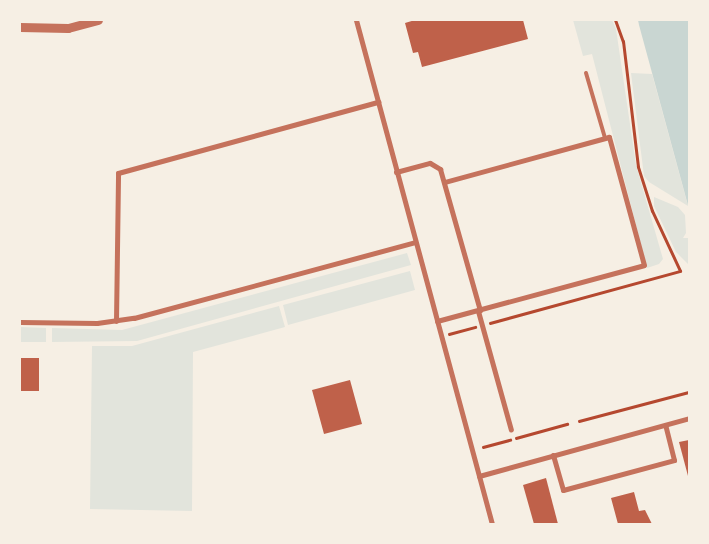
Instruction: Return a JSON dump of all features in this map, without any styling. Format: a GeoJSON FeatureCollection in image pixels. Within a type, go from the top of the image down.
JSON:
{"type":"FeatureCollection","features":[{"type":"Feature","properties":{"kind":"street"},"geometry":{"type":"LineString","coordinates":[[20,27],[68,28],[98,20]]}},
{"type":"Feature","properties":{"kind":"street"},"geometry":{"type":"LineString","coordinates":[[356,20],[492,524]]}},
{"type":"Feature","properties":{"kind":"street"},"geometry":{"type":"LineString","coordinates":[[116,321],[118,173],[378,102]]}},
{"type":"Feature","properties":{"kind":"street"},"geometry":{"type":"LineString","coordinates":[[437,322],[644,266],[609,137],[445,182]]}},
{"type":"Feature","properties":{"kind":"street"},"geometry":{"type":"LineString","coordinates":[[396,172],[434,163],[440,169],[511,430]]}},
{"type":"Feature","properties":{"kind":"street"},"geometry":{"type":"LineString","coordinates":[[20,322],[116,321],[415,242]]}},
{"type":"Feature","properties":{"kind":"street"},"geometry":{"type":"LineString","coordinates":[[479,476],[689,418]]}},
{"type":"Feature","properties":{"kind":"street"},"geometry":{"type":"LineString","coordinates":[[553,455],[563,490],[674,460],[665,425]]}},
{"type":"Feature","properties":{"kind":"lane"},"geometry":{"type":"LineString","coordinates":[[586,73],[605,138]]}},
{"type":"Feature","properties":{"kind":"path"},"geometry":{"type":"LineString","coordinates":[[488,323],[680,271],[652,211],[638,167],[622,42],[615,20]]}},
{"type":"Feature","properties":{"kind":"path"},"geometry":{"type":"LineString","coordinates":[[441,336],[476,327]]}},
{"type":"Feature","properties":{"kind":"path"},"geometry":{"type":"LineString","coordinates":[[579,421],[689,392]]}},
{"type":"Feature","properties":{"kind":"path"},"geometry":{"type":"LineString","coordinates":[[483,447],[568,424]]}},
{"type":"Feature","properties":{"kind":"shaded area"},"geometry":{"type":"Polygon","coordinates":[[[573,20],[612,20],[616,29],[636,165],[663,259],[659,264],[647,268],[592,54],[583,56],[573,20]]]}},
{"type":"Feature","properties":{"kind":"shaded area"},"geometry":{"type":"Polygon","coordinates":[[[638,20],[689,20],[689,209],[639,25],[638,20]]]}},
{"type":"Feature","properties":{"kind":"shaded area"},"geometry":{"type":"Polygon","coordinates":[[[631,73],[652,74],[688,206],[649,182],[644,176],[631,73]]]}},
{"type":"Feature","properties":{"kind":"shaded area"},"geometry":{"type":"Polygon","coordinates":[[[654,197],[678,207],[685,215],[686,233],[683,238],[689,238],[689,265],[676,252],[654,206],[654,197]]]}},
{"type":"Feature","properties":{"kind":"shaded area"},"geometry":{"type":"Polygon","coordinates":[[[407,253],[411,265],[137,341],[52,342],[52,328],[122,330],[407,253]]]}},
{"type":"Feature","properties":{"kind":"shaded area"},"geometry":{"type":"Polygon","coordinates":[[[410,271],[415,290],[288,325],[283,305],[410,271]]]}},
{"type":"Feature","properties":{"kind":"shaded area"},"geometry":{"type":"Polygon","coordinates":[[[279,306],[285,327],[193,352],[192,511],[90,509],[92,346],[132,346],[279,306]]]}},
{"type":"Feature","properties":{"kind":"shaded area"},"geometry":{"type":"Polygon","coordinates":[[[20,327],[46,328],[46,342],[20,342],[20,327]]]}},
{"type":"Feature","properties":{"kind":"building"},"geometry":{"type":"Polygon","coordinates":[[[415,20],[523,20],[528,39],[422,67],[418,52],[413,53],[405,23],[415,20]]]}},
{"type":"Feature","properties":{"kind":"building"},"geometry":{"type":"Polygon","coordinates":[[[20,358],[39,358],[39,391],[20,391],[20,358]]]}},
{"type":"Feature","properties":{"kind":"building"},"geometry":{"type":"Polygon","coordinates":[[[350,380],[362,424],[324,434],[312,390],[350,380]]]}},
{"type":"Feature","properties":{"kind":"building"},"geometry":{"type":"Polygon","coordinates":[[[689,440],[689,476],[688,476],[679,442],[689,440]]]}},
{"type":"Feature","properties":{"kind":"building"},"geometry":{"type":"Polygon","coordinates":[[[546,478],[558,524],[534,524],[523,485],[546,478]]]}},
{"type":"Feature","properties":{"kind":"building"},"geometry":{"type":"Polygon","coordinates":[[[634,492],[639,511],[645,510],[652,524],[618,524],[611,498],[634,492]]]}}]}
